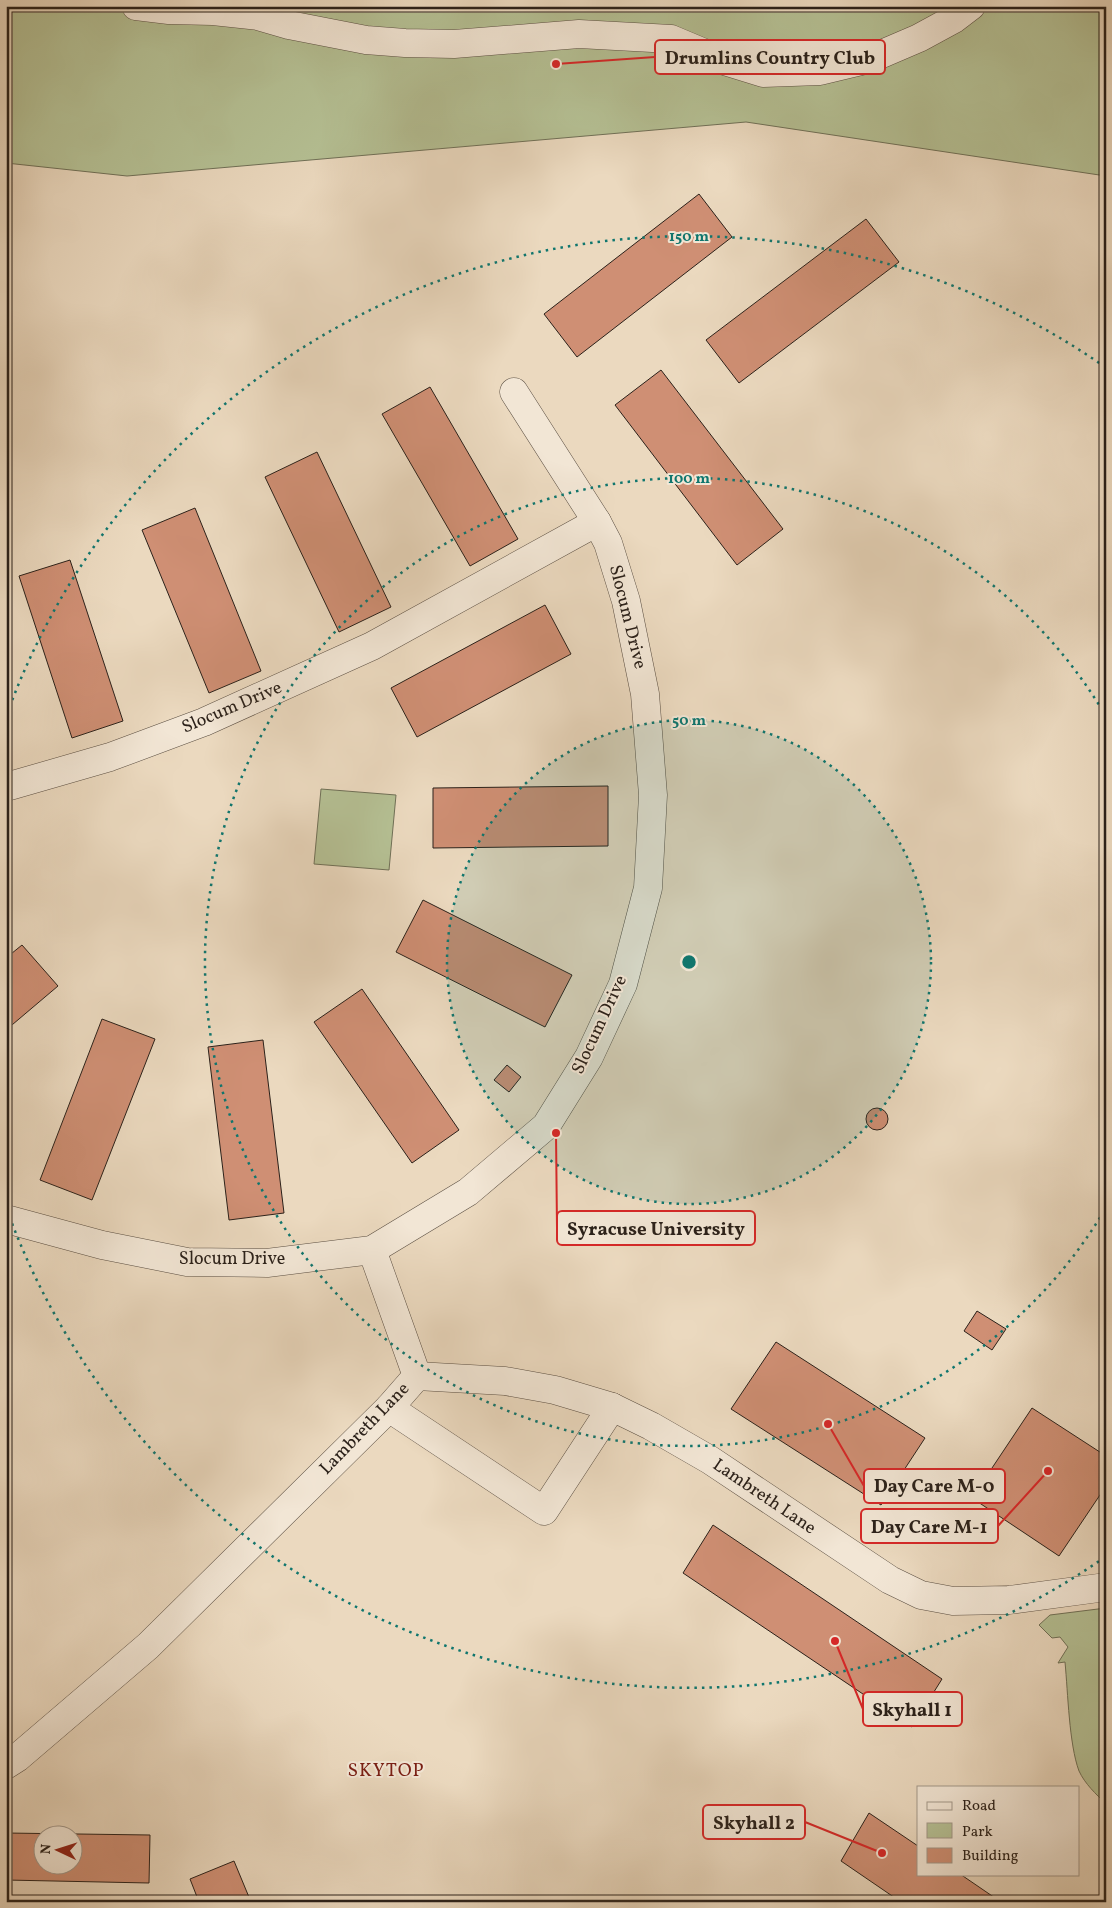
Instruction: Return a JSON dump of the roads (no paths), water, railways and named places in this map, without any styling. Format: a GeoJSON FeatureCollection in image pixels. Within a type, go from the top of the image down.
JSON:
{"type":"FeatureCollection","features":[{"type":"Feature","properties":{"kind":"street"},"geometry":{"type":"LineString","coordinates":[[136,6],[258,16],[289,25],[347,36],[405,43],[454,44],[579,34],[670,39],[721,60],[762,73],[820,71],[870,59],[919,38],[966,12],[970,6]]}},
{"type":"Feature","properties":{"kind":"street"},"geometry":{"type":"LineString","coordinates":[[514,392],[597,522]]}},
{"type":"Feature","properties":{"kind":"street","name":"Slocum Drive"},"geometry":{"type":"LineString","coordinates":[[6,787],[110,757],[204,722],[372,646],[597,522],[608,543],[626,602],[645,694],[653,795],[648,888],[623,984],[589,1057],[546,1126],[468,1192],[372,1250],[268,1263],[187,1262],[102,1245],[6,1219]]}},
{"type":"Feature","properties":{"kind":"street"},"geometry":{"type":"LineString","coordinates":[[372,1250],[417,1376]]}},
{"type":"Feature","properties":{"kind":"street","name":"Lambreth Lane"},"geometry":{"type":"LineString","coordinates":[[6,1765],[17,1758],[148,1646],[389,1408],[417,1376],[504,1381],[554,1390],[612,1407],[651,1426],[710,1460],[890,1580],[921,1595],[953,1601],[1009,1600],[1106,1587]]}},
{"type":"Feature","properties":{"kind":"street"},"geometry":{"type":"LineString","coordinates":[[389,1408],[544,1511],[612,1407]]}},
{"type":"Feature","properties":{"kind":"place","name":"Drumlins Country Club"},"geometry":{"type":"Point","coordinates":[556,64]}},
{"type":"Feature","properties":{"kind":"place","name":"Syracuse University"},"geometry":{"type":"Point","coordinates":[556,1133]}},
{"type":"Feature","properties":{"kind":"place","name":"Day Care M-0"},"geometry":{"type":"Point","coordinates":[828,1424]}},
{"type":"Feature","properties":{"kind":"place","name":"Day Care M-1"},"geometry":{"type":"Point","coordinates":[1048,1471]}},
{"type":"Feature","properties":{"kind":"place","name":"Skyhall 1"},"geometry":{"type":"Point","coordinates":[835,1641]}},
{"type":"Feature","properties":{"kind":"place","name":"Skyhall 2"},"geometry":{"type":"Point","coordinates":[882,1853]}},
{"type":"Feature","properties":{"kind":"district","name":"SKYTOP"},"geometry":{"type":"Point","coordinates":[386,1771]}}]}
